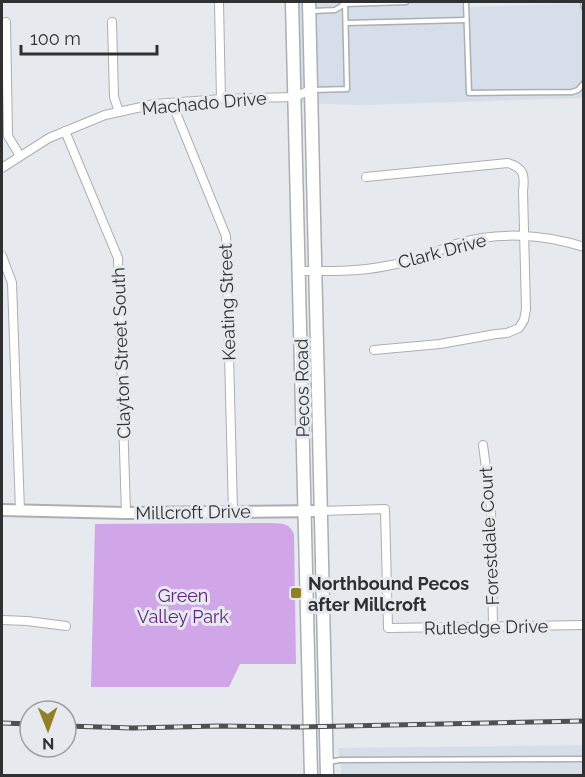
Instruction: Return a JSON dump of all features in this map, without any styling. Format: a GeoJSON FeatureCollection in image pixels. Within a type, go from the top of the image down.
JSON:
{"type":"FeatureCollection","features":[{"type":"Feature","properties":{"kind":"main road","name":"Pecos Road"},"geometry":{"type":"LineString","coordinates":[[292,2],[311,776]]}},
{"type":"Feature","properties":{"kind":"main road","name":"Pecos Road"},"geometry":{"type":"LineString","coordinates":[[309,6],[327,776]]}},
{"type":"Feature","properties":{"kind":"street"},"geometry":{"type":"LineString","coordinates":[[219,2],[220,99]]}},
{"type":"Feature","properties":{"kind":"street"},"geometry":{"type":"LineString","coordinates":[[6,22],[8,136],[20,156]]}},
{"type":"Feature","properties":{"kind":"street"},"geometry":{"type":"LineString","coordinates":[[112,22],[114,97],[119,112]]}},
{"type":"Feature","properties":{"kind":"street","name":"Machado Drive"},"geometry":{"type":"LineString","coordinates":[[2,168],[49,138],[119,112],[172,102],[294,97],[311,90]]}},
{"type":"Feature","properties":{"kind":"street","name":"Keating Street"},"geometry":{"type":"LineString","coordinates":[[172,102],[226,237],[233,512]]}},
{"type":"Feature","properties":{"kind":"street","name":"Clayton Street South"},"geometry":{"type":"LineString","coordinates":[[65,131],[118,258],[126,513]]}},
{"type":"Feature","properties":{"kind":"street"},"geometry":{"type":"LineString","coordinates":[[366,177],[508,163],[518,166],[525,178],[523,191],[526,309],[524,320],[519,328],[507,333],[440,344],[374,350]]}},
{"type":"Feature","properties":{"kind":"street","name":"Clark Drive"},"geometry":{"type":"LineString","coordinates":[[299,272],[385,267],[420,258],[458,243],[501,236],[537,237],[584,247]]}},
{"type":"Feature","properties":{"kind":"street"},"geometry":{"type":"LineString","coordinates":[[2,256],[12,283],[20,511]]}},
{"type":"Feature","properties":{"kind":"street","name":"Forestdale Court"},"geometry":{"type":"LineString","coordinates":[[483,446],[492,507],[494,627]]}},
{"type":"Feature","properties":{"kind":"street","name":"Millcroft Drive"},"geometry":{"type":"LineString","coordinates":[[2,510],[126,513],[385,509],[388,628]]}},
{"type":"Feature","properties":{"kind":"street"},"geometry":{"type":"LineString","coordinates":[[2,620],[66,626]]}},
{"type":"Feature","properties":{"kind":"street","name":"Rutledge Drive"},"geometry":{"type":"LineString","coordinates":[[388,628],[584,625]]}},
{"type":"Feature","properties":{"kind":"lane"},"geometry":{"type":"LineString","coordinates":[[309,6],[335,10],[345,2],[406,2]]}},
{"type":"Feature","properties":{"kind":"lane"},"geometry":{"type":"LineString","coordinates":[[311,90],[347,89],[345,2]]}},
{"type":"Feature","properties":{"kind":"lane"},"geometry":{"type":"LineString","coordinates":[[466,2],[469,93],[572,92],[578,90],[584,83]]}},
{"type":"Feature","properties":{"kind":"lane"},"geometry":{"type":"LineString","coordinates":[[583,2],[584,6]]}},
{"type":"Feature","properties":{"kind":"lane"},"geometry":{"type":"LineString","coordinates":[[346,23],[466,20]]}},
{"type":"Feature","properties":{"kind":"lane"},"geometry":{"type":"LineString","coordinates":[[327,762],[584,759]]}},
{"type":"Feature","properties":{"kind":"shaded area"},"geometry":{"type":"Polygon","coordinates":[[[298,2],[461,2],[462,7],[583,3],[583,98],[361,105],[300,103],[298,2]]]}},
{"type":"Feature","properties":{"kind":"shaded area"},"geometry":{"type":"Polygon","coordinates":[[[583,745],[583,775],[342,775],[338,748],[583,745]]]}},
{"type":"Feature","properties":{"kind":"green space","name":"Green Valley Park"},"geometry":{"type":"Polygon","coordinates":[[[272,523],[286,525],[294,534],[296,664],[240,664],[229,687],[91,687],[95,524],[272,523]]]}},
{"type":"Feature","properties":{"kind":"railway"},"geometry":{"type":"LineString","coordinates":[[78,726],[299,727],[584,721]]}},
{"type":"Feature","properties":{"kind":"railway"},"geometry":{"type":"LineString","coordinates":[[2,723],[18,724]]}},
{"type":"Feature","properties":{"kind":"place","name":"Northbound Pecos after Millcroft"},"geometry":{"type":"Point","coordinates":[296,593]}}]}
